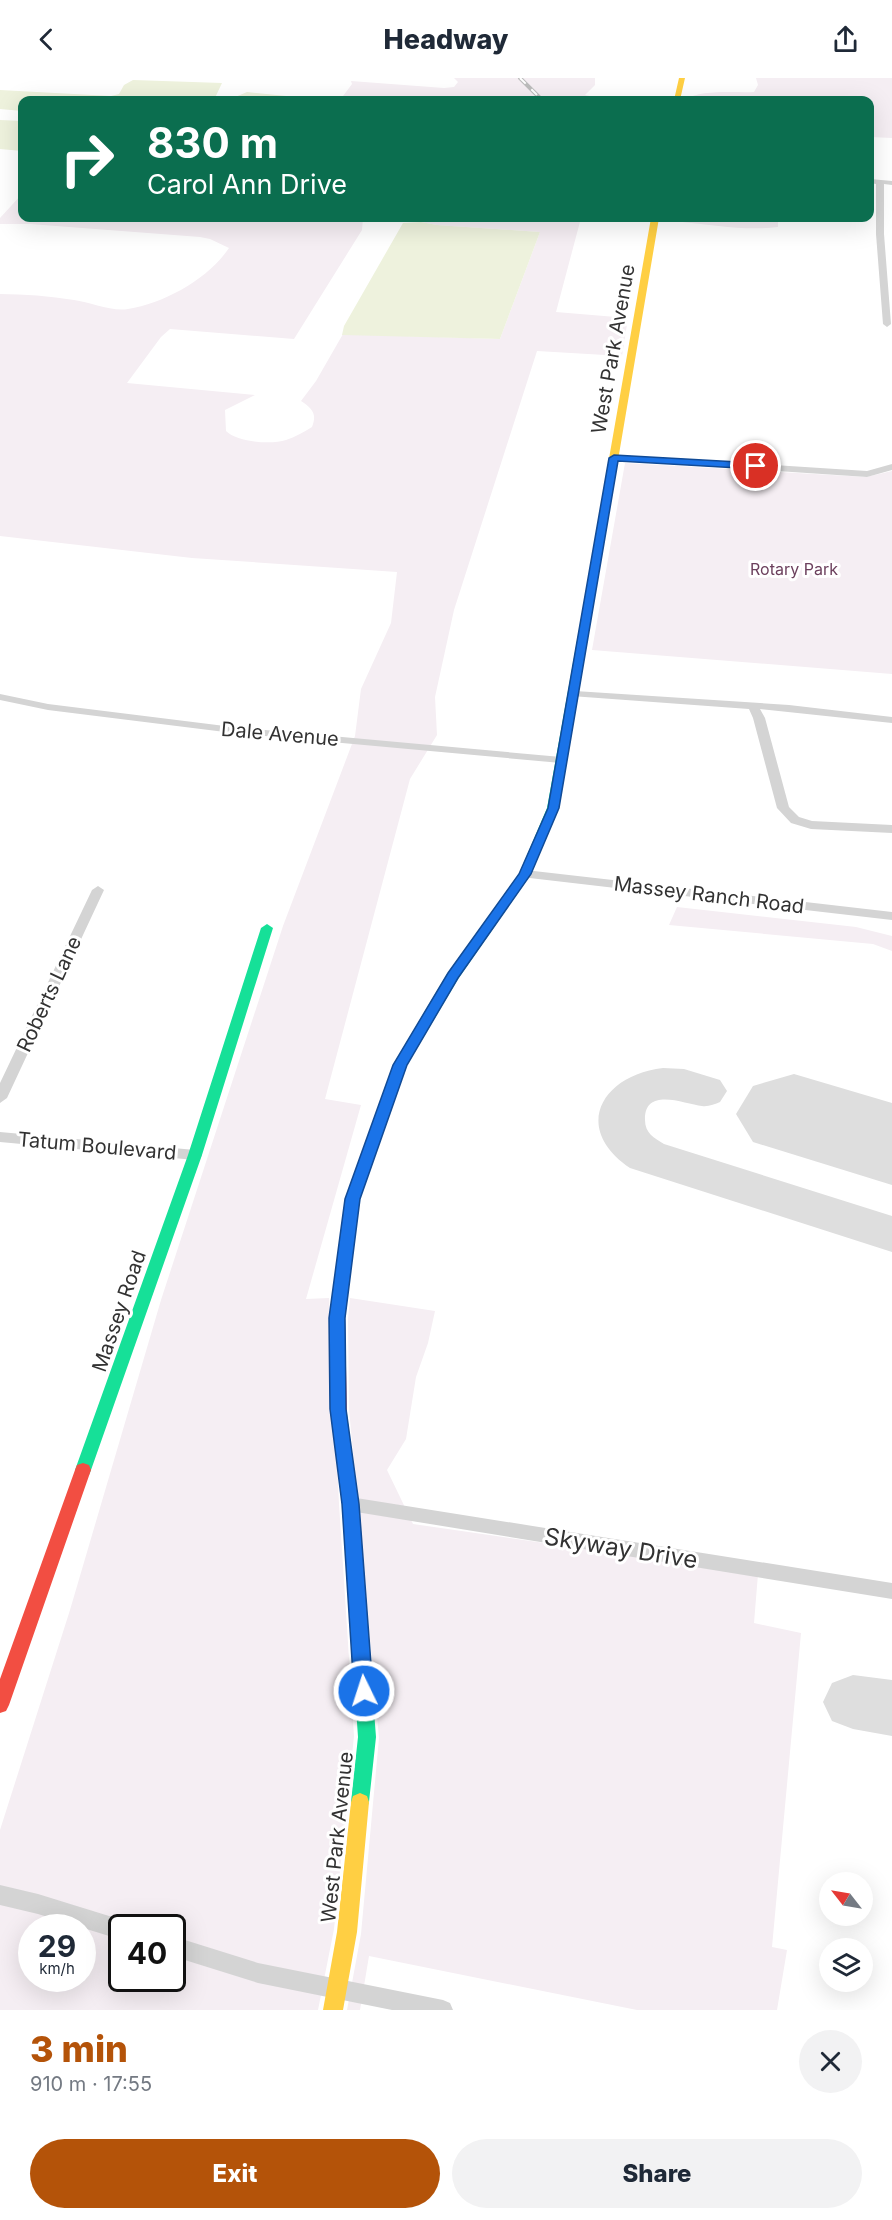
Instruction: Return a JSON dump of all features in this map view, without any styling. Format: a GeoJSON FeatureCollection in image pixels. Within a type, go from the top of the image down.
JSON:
{"type":"FeatureCollection","features":[{"type":"Feature","properties":{"kind":"street"},"geometry":{"type":"LineString","coordinates":[[678,96],[682,78]]}},
{"type":"Feature","properties":{"kind":"street"},"geometry":{"type":"LineString","coordinates":[[874,181],[892,183]]}},
{"type":"Feature","properties":{"kind":"street"},"geometry":{"type":"LineString","coordinates":[[880,182],[882,196],[880,234],[887,324]]}},
{"type":"Feature","properties":{"kind":"street"},"geometry":{"type":"LineString","coordinates":[[882,196],[892,197]]}},
{"type":"Feature","properties":{"kind":"street","name":"West Park Avenue"},"geometry":{"type":"LineString","coordinates":[[333,2010],[347,1932],[367,1737],[350,1504],[338,1409],[337,1318],[352,1199],[400,1065],[453,976],[525,874],[554,808],[654,222]]}},
{"type":"Feature","properties":{"kind":"street"},"geometry":{"type":"LineString","coordinates":[[880,234],[892,234]]}},
{"type":"Feature","properties":{"kind":"street"},"geometry":{"type":"LineString","coordinates":[[614,458],[867,474],[892,467]]}},
{"type":"Feature","properties":{"kind":"street"},"geometry":{"type":"LineString","coordinates":[[575,694],[837,712],[892,720]]}},
{"type":"Feature","properties":{"kind":"street","name":"Dale Avenue"},"geometry":{"type":"LineString","coordinates":[[0,697],[48,707],[222,729],[561,760]]}},
{"type":"Feature","properties":{"kind":"street"},"geometry":{"type":"LineString","coordinates":[[753,706],[759,718],[783,808],[795,820],[811,825],[892,829]]}},
{"type":"Feature","properties":{"kind":"street","name":"Massey Ranch Road"},"geometry":{"type":"LineString","coordinates":[[525,874],[892,916]]}},
{"type":"Feature","properties":{"kind":"street","name":"Roberts Lane"},"geometry":{"type":"LineString","coordinates":[[0,1098],[98,890]]}},
{"type":"Feature","properties":{"kind":"street","name":"Massey Road"},"geometry":{"type":"LineString","coordinates":[[0,1705],[195,1155],[267,928]]}},
{"type":"Feature","properties":{"kind":"street","name":"Tatum Boulevard"},"geometry":{"type":"LineString","coordinates":[[0,1137],[195,1155]]}},
{"type":"Feature","properties":{"kind":"street","name":"Skyway Drive"},"geometry":{"type":"LineString","coordinates":[[350,1504],[892,1592]]}},
{"type":"Feature","properties":{"kind":"street"},"geometry":{"type":"LineString","coordinates":[[0,1895],[108,1926]]}},
{"type":"Feature","properties":{"kind":"street"},"geometry":{"type":"LineString","coordinates":[[186,1950],[258,1973],[443,2010]]}},
{"type":"Feature","properties":{"kind":"green space"},"geometry":{"type":"Polygon","coordinates":[[[454,78],[595,78],[595,85],[585,95],[590,96],[343,96],[352,84],[351,81],[444,88],[454,87],[458,82],[454,78]]]}},
{"type":"Feature","properties":{"kind":"green space"},"geometry":{"type":"Polygon","coordinates":[[[756,78],[892,78],[892,138],[874,137],[874,96],[694,96],[718,92],[754,92],[758,85],[756,78]]]}},
{"type":"Feature","properties":{"kind":"green space"},"geometry":{"type":"Polygon","coordinates":[[[18,198],[18,222],[363,222],[362,230],[294,339],[170,329],[161,337],[127,383],[255,395],[225,410],[226,431],[238,438],[254,442],[280,442],[312,427],[313,412],[301,401],[316,381],[343,334],[500,339],[540,232],[421,222],[580,222],[556,312],[628,318],[622,356],[537,351],[454,610],[435,697],[437,735],[410,779],[325,1099],[361,1105],[306,1299],[329,1298],[354,1736],[334,1929],[318,2010],[0,2010],[0,1830],[70,1610],[161,1300],[283,926],[355,736],[361,689],[391,623],[397,572],[192,558],[0,536],[0,294],[56,297],[115,309],[128,309],[156,301],[184,288],[210,270],[229,248],[200,237],[30,224],[0,224],[0,218],[18,198]]]}},
{"type":"Feature","properties":{"kind":"green space"},"geometry":{"type":"Polygon","coordinates":[[[682,222],[778,222],[778,227],[730,227],[682,222]]]}},
{"type":"Feature","properties":{"kind":"green space","name":"Rotary Park"},"geometry":{"type":"Polygon","coordinates":[[[625,463],[866,477],[892,471],[892,674],[592,650],[625,463]]]}},
{"type":"Feature","properties":{"kind":"green space"},"geometry":{"type":"Polygon","coordinates":[[[677,907],[856,927],[892,936],[892,951],[873,944],[669,925],[677,907]]]}},
{"type":"Feature","properties":{"kind":"green space"},"geometry":{"type":"Polygon","coordinates":[[[350,1298],[435,1311],[428,1343],[416,1377],[406,1439],[387,1470],[413,1524],[758,1574],[754,1623],[801,1633],[772,1947],[787,1950],[777,2010],[637,2010],[369,1956],[360,2010],[347,2010],[361,1934],[379,1738],[349,1409],[348,1319],[350,1298]]]}},
{"type":"Feature","properties":{"kind":"shaded area"},"geometry":{"type":"Polygon","coordinates":[[[133,80],[222,83],[216,96],[111,96],[119,94],[124,85],[133,80]]]}},
{"type":"Feature","properties":{"kind":"shaded area"},"geometry":{"type":"Polygon","coordinates":[[[0,90],[111,96],[18,96],[18,111],[0,109],[0,90]]]}},
{"type":"Feature","properties":{"kind":"shaded area"},"geometry":{"type":"Polygon","coordinates":[[[247,92],[286,96],[238,96],[247,92]]]}},
{"type":"Feature","properties":{"kind":"shaded area"},"geometry":{"type":"Polygon","coordinates":[[[0,120],[18,121],[18,151],[0,149],[0,120]]]}},
{"type":"Feature","properties":{"kind":"shaded area"},"geometry":{"type":"Polygon","coordinates":[[[421,222],[540,232],[500,339],[342,335],[344,326],[403,223],[421,222]]]}},
{"type":"Feature","properties":{"kind":"taxiway"},"geometry":{"type":"LineString","coordinates":[[704,1091],[684,1085],[663,1083],[637,1092],[628,1100],[621,1119],[628,1140],[647,1156],[892,1234]]}},
{"type":"Feature","properties":{"kind":"taxiway"},"geometry":{"type":"LineString","coordinates":[[853,1702],[892,1708]]}},
{"type":"Feature","properties":{"kind":"runway"},"geometry":{"type":"LineString","coordinates":[[794,1114],[892,1144]]}},
{"type":"Feature","properties":{"kind":"railway"},"geometry":{"type":"LineString","coordinates":[[520,78],[538,96]]}},
{"type":"Feature","properties":{"kind":"traffic: fast"},"geometry":{"type":"LineString","coordinates":[[379,1124],[400,1065],[452,977],[525,874],[553,808],[590,596]]}},
{"type":"Feature","properties":{"kind":"traffic: fast"},"geometry":{"type":"LineString","coordinates":[[83,1470],[195,1155],[267,928]]}},
{"type":"Feature","properties":{"kind":"traffic: fast"},"geometry":{"type":"LineString","coordinates":[[339,1414],[350,1504],[367,1737],[360,1802]]}},
{"type":"Feature","properties":{"kind":"traffic: slow"},"geometry":{"type":"LineString","coordinates":[[678,96],[682,78]]}},
{"type":"Feature","properties":{"kind":"traffic: slow"},"geometry":{"type":"LineString","coordinates":[[590,596],[654,222]]}},
{"type":"Feature","properties":{"kind":"traffic: slow"},"geometry":{"type":"LineString","coordinates":[[333,2010],[347,1932],[360,1802]]}},
{"type":"Feature","properties":{"kind":"traffic: jam"},"geometry":{"type":"LineString","coordinates":[[339,1414],[337,1319],[352,1199],[379,1124]]}},
{"type":"Feature","properties":{"kind":"traffic: jam"},"geometry":{"type":"LineString","coordinates":[[0,1705],[83,1470]]}},
{"type":"Feature","properties":{"kind":"route"},"geometry":{"type":"LineString","coordinates":[[364,1691],[350,1504],[338,1409],[337,1318],[352,1199],[400,1065],[453,976],[525,874],[554,808],[614,458],[756,466]]}}]}
